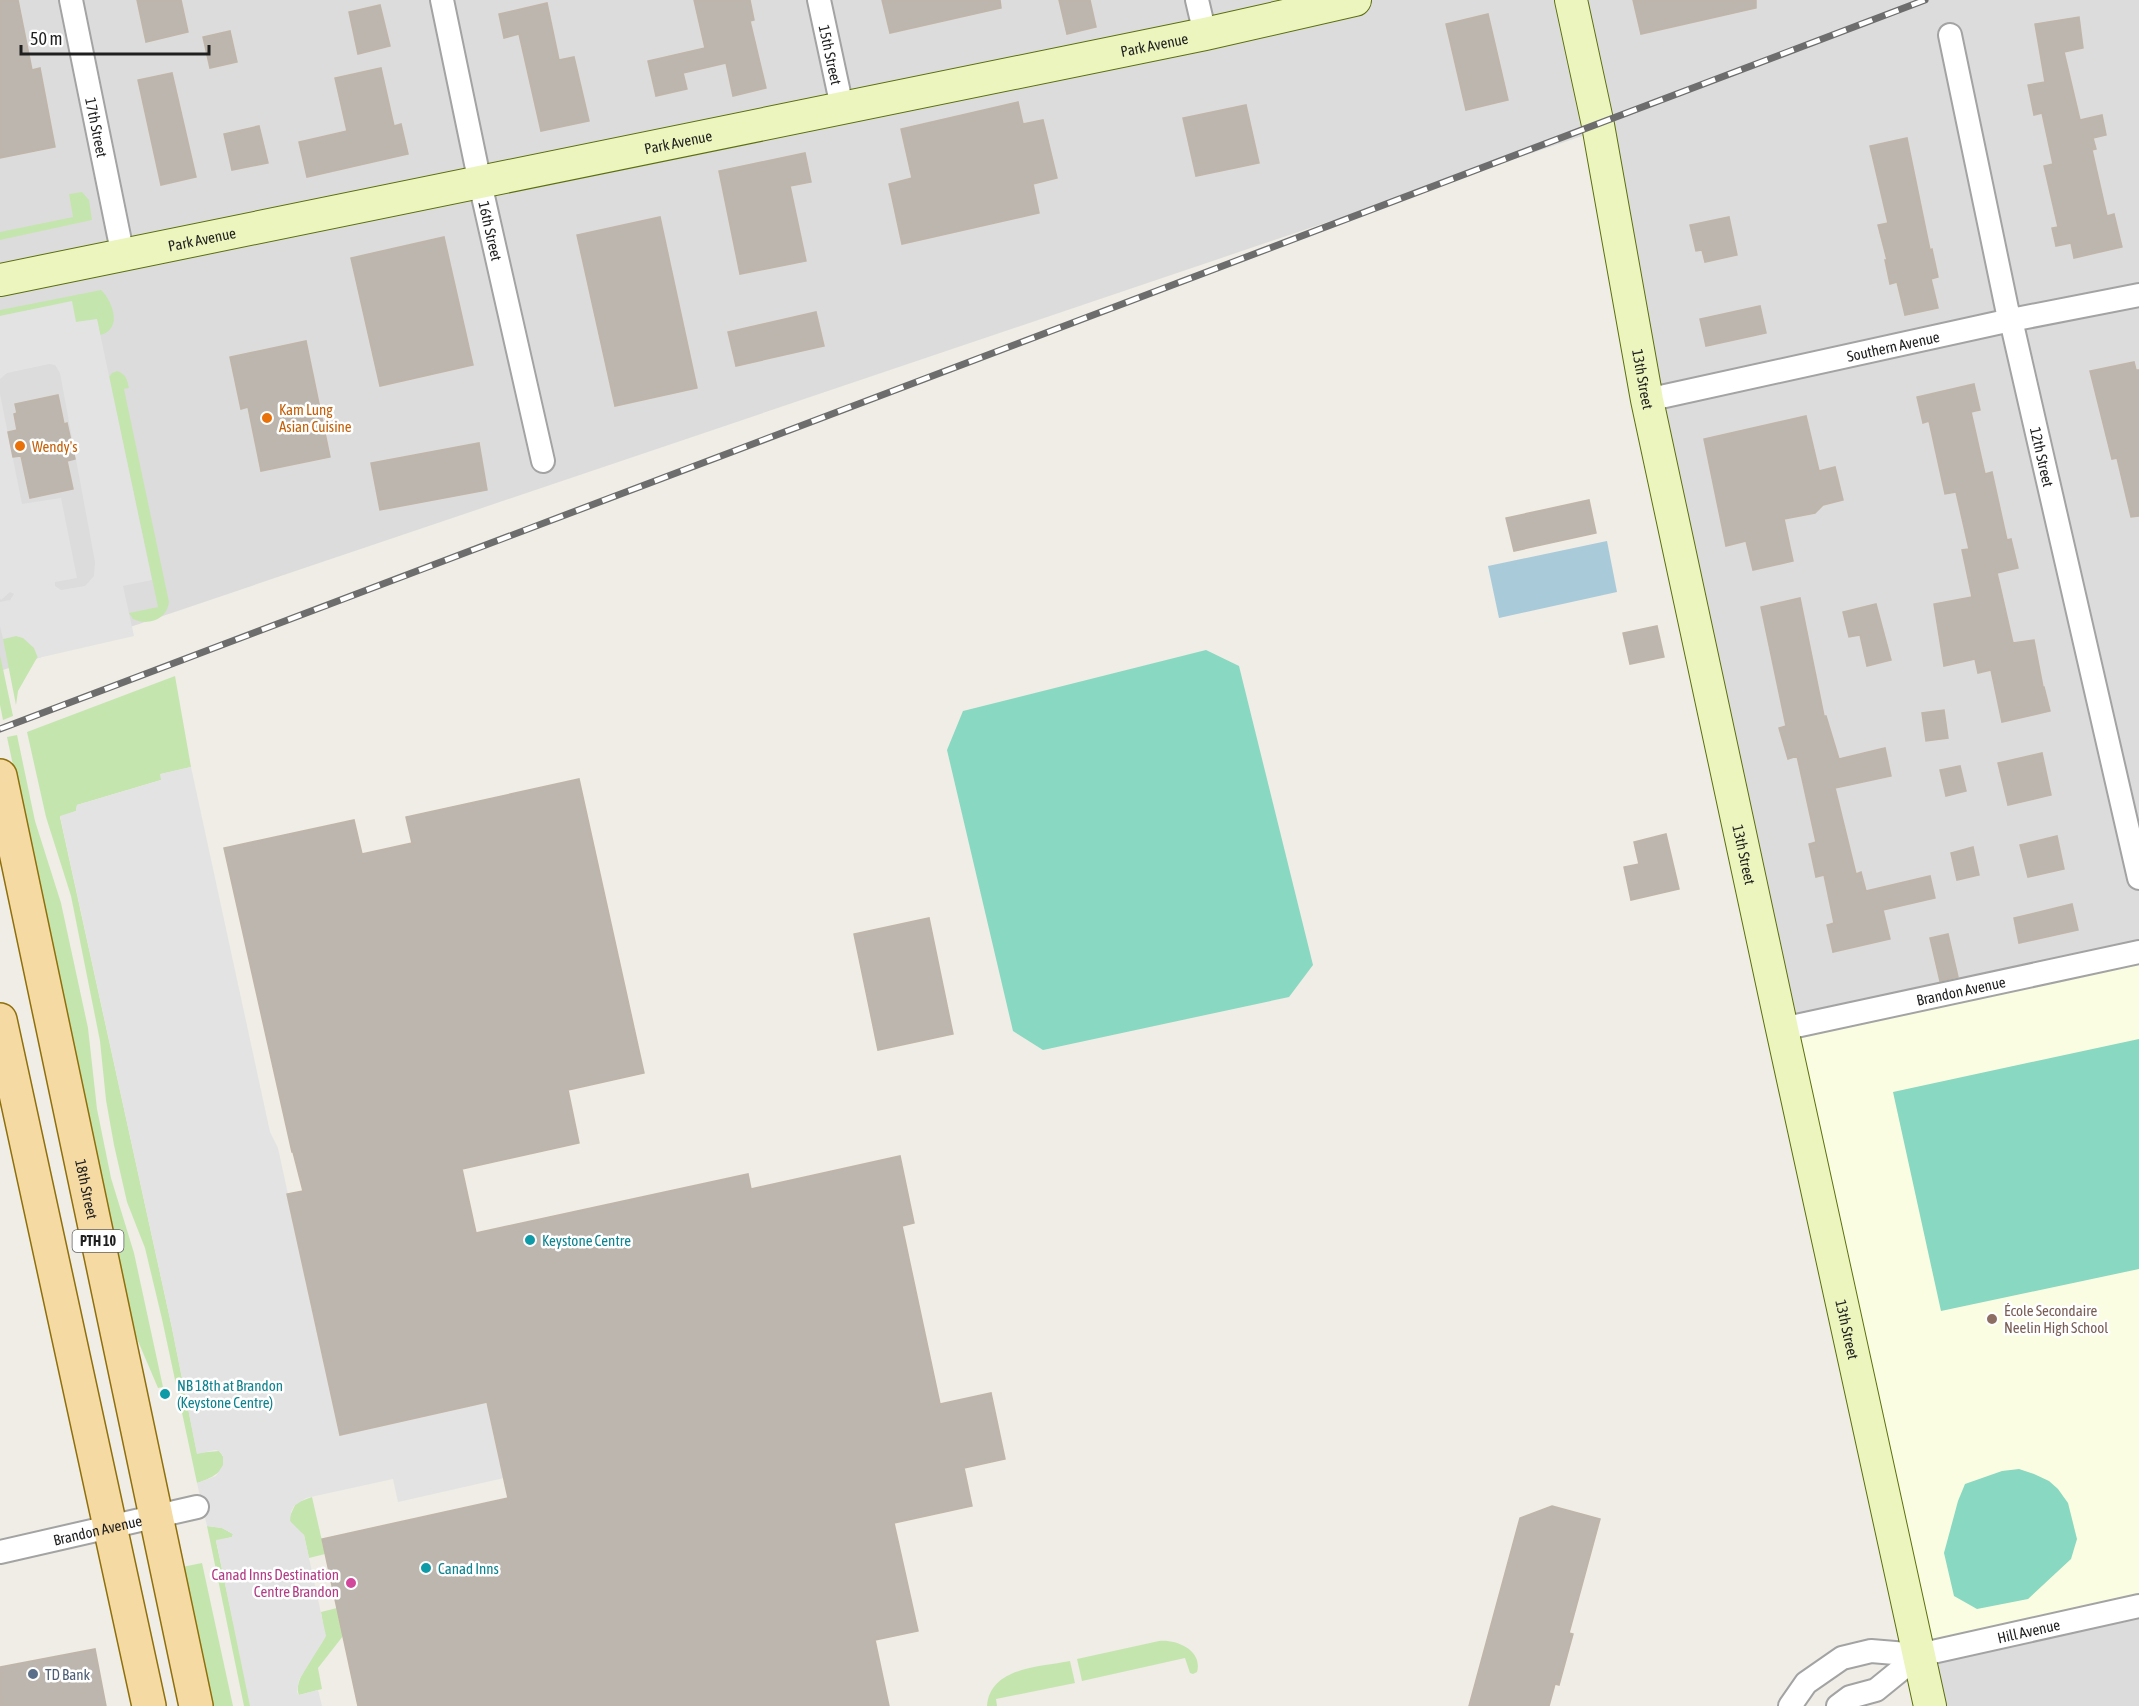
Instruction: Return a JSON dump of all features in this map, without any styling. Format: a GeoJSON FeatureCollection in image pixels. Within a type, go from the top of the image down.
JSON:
{"type":"FeatureCollection","features":[{"type":"Feature","properties":{"kind":"main road","name":"18th Street"},"geometry":{"type":"LineString","coordinates":[[0,776],[196,1706]]}},
{"type":"Feature","properties":{"kind":"main road","name":"PTH 10"},"geometry":{"type":"LineString","coordinates":[[0,1020],[149,1706]]}},
{"type":"Feature","properties":{"kind":"street","name":"17th Street"},"geometry":{"type":"LineString","coordinates":[[71,0],[123,256]]}},
{"type":"Feature","properties":{"kind":"street","name":"16th Street"},"geometry":{"type":"LineString","coordinates":[[442,0],[480,183],[543,461]]}},
{"type":"Feature","properties":{"kind":"street","name":"15th Street"},"geometry":{"type":"LineString","coordinates":[[819,0],[842,107]]}},
{"type":"Feature","properties":{"kind":"street"},"geometry":{"type":"LineString","coordinates":[[1197,0],[1204,34]]}},
{"type":"Feature","properties":{"kind":"street","name":"Park Avenue"},"geometry":{"type":"LineString","coordinates":[[0,280],[1204,34],[1355,0]]}},
{"type":"Feature","properties":{"kind":"street","name":"13th Street"},"geometry":{"type":"LineString","coordinates":[[1571,0],[1598,125],[1647,400],[1930,1706]]}},
{"type":"Feature","properties":{"kind":"street","name":"12th Street"},"geometry":{"type":"LineString","coordinates":[[1950,35],[2007,309],[2012,320],[2139,878]]}},
{"type":"Feature","properties":{"kind":"street","name":"Southern Avenue"},"geometry":{"type":"LineString","coordinates":[[1647,400],[2012,320],[2139,295]]}},
{"type":"Feature","properties":{"kind":"street","name":"Brandon Avenue"},"geometry":{"type":"LineString","coordinates":[[1782,1029],[2139,952]]}},
{"type":"Feature","properties":{"kind":"street","name":"Brandon Avenue"},"geometry":{"type":"LineString","coordinates":[[0,1552],[197,1507]]}},
{"type":"Feature","properties":{"kind":"street","name":"Hill Avenue"},"geometry":{"type":"LineString","coordinates":[[1919,1655],[2139,1605]]}},
{"type":"Feature","properties":{"kind":"street"},"geometry":{"type":"LineString","coordinates":[[1790,1706],[1806,1683],[1842,1658],[1871,1652],[1919,1655]]}},
{"type":"Feature","properties":{"kind":"street"},"geometry":{"type":"LineString","coordinates":[[1838,1706],[1850,1697],[1876,1690],[1919,1655]]}},
{"type":"Feature","properties":{"kind":"shaded area"},"geometry":{"type":"Polygon","coordinates":[[[0,0],[2139,0],[2139,952],[1780,1029],[1591,133],[0,671],[0,0]]]}},
{"type":"Feature","properties":{"kind":"shaded area"},"geometry":{"type":"Polygon","coordinates":[[[72,301],[76,322],[97,319],[152,580],[123,586],[134,636],[38,658],[34,648],[23,638],[16,636],[3,639],[0,626],[0,602],[10,600],[14,594],[10,592],[1,600],[0,598],[0,394],[22,504],[61,498],[77,578],[55,582],[55,586],[61,590],[85,586],[94,576],[95,562],[60,373],[55,365],[49,364],[7,373],[0,379],[0,316],[72,301]]]}},
{"type":"Feature","properties":{"kind":"shaded area"},"geometry":{"type":"Polygon","coordinates":[[[191,767],[270,1132],[278,1148],[340,1435],[487,1402],[504,1478],[398,1502],[393,1479],[306,1498],[294,1506],[290,1521],[304,1535],[326,1636],[299,1680],[297,1692],[299,1695],[318,1690],[322,1706],[250,1706],[216,1540],[232,1537],[233,1534],[222,1528],[207,1526],[197,1483],[216,1476],[223,1465],[223,1456],[215,1450],[197,1454],[172,1328],[60,816],[76,811],[77,805],[161,780],[160,774],[191,767]]]}},
{"type":"Feature","properties":{"kind":"shaded area","name":"École Secondaire Neelin High School"},"geometry":{"type":"Polygon","coordinates":[[[2139,952],[2139,1610],[1919,1655],[1782,1029],[2139,952]]]}},
{"type":"Feature","properties":{"kind":"shaded area"},"geometry":{"type":"Polygon","coordinates":[[[2139,1606],[2139,1706],[1929,1706],[1918,1654],[2139,1606]]]}},
{"type":"Feature","properties":{"kind":"green space"},"geometry":{"type":"Polygon","coordinates":[[[82,192],[89,200],[92,220],[0,240],[0,232],[73,217],[69,194],[82,192]]]}},
{"type":"Feature","properties":{"kind":"green space"},"geometry":{"type":"Polygon","coordinates":[[[101,290],[112,308],[114,321],[107,332],[100,335],[97,320],[75,322],[71,302],[0,316],[0,310],[101,290]]]}},
{"type":"Feature","properties":{"kind":"green space"},"geometry":{"type":"Polygon","coordinates":[[[117,371],[126,377],[129,388],[124,389],[169,602],[161,617],[145,622],[133,619],[129,613],[158,607],[109,377],[117,371]]]}},
{"type":"Feature","properties":{"kind":"green space"},"geometry":{"type":"Polygon","coordinates":[[[16,636],[30,642],[38,656],[18,691],[16,705],[3,639],[16,636]]]}},
{"type":"Feature","properties":{"kind":"green space"},"geometry":{"type":"Polygon","coordinates":[[[1206,650],[1239,666],[1313,965],[1289,997],[1043,1050],[1013,1031],[947,750],[963,711],[1206,650]]]}},
{"type":"Feature","properties":{"kind":"green space"},"geometry":{"type":"Polygon","coordinates":[[[0,655],[13,716],[3,720],[0,705],[0,655]]]}},
{"type":"Feature","properties":{"kind":"green space"},"geometry":{"type":"Polygon","coordinates":[[[175,676],[191,767],[161,774],[161,780],[77,805],[76,811],[60,817],[172,1328],[197,1453],[219,1451],[223,1457],[224,1463],[219,1472],[197,1483],[145,1248],[127,1202],[114,1145],[106,1100],[100,1041],[71,896],[46,817],[27,732],[175,676]]]}},
{"type":"Feature","properties":{"kind":"green space"},"geometry":{"type":"Polygon","coordinates":[[[17,735],[35,821],[61,903],[88,1028],[97,1109],[111,1178],[134,1253],[163,1387],[158,1388],[132,1327],[7,737],[17,735]]]}},
{"type":"Feature","properties":{"kind":"green space"},"geometry":{"type":"Polygon","coordinates":[[[2139,1039],[2139,1269],[1941,1311],[1893,1092],[2139,1039]]]}},
{"type":"Feature","properties":{"kind":"green space"},"geometry":{"type":"Polygon","coordinates":[[[2019,1469],[2049,1481],[2068,1503],[2077,1539],[2071,1559],[2028,1599],[1977,1609],[1954,1596],[1944,1553],[1958,1501],[1965,1484],[2002,1471],[2019,1469]]]}},
{"type":"Feature","properties":{"kind":"green space"},"geometry":{"type":"Polygon","coordinates":[[[312,1497],[325,1554],[309,1558],[304,1535],[292,1526],[289,1518],[296,1503],[312,1497]]]}},
{"type":"Feature","properties":{"kind":"green space"},"geometry":{"type":"Polygon","coordinates":[[[207,1526],[222,1528],[233,1534],[232,1537],[216,1541],[251,1706],[244,1706],[207,1526]]]}},
{"type":"Feature","properties":{"kind":"green space"},"geometry":{"type":"Polygon","coordinates":[[[202,1563],[233,1706],[212,1706],[182,1567],[202,1563]]]}},
{"type":"Feature","properties":{"kind":"green space"},"geometry":{"type":"Polygon","coordinates":[[[337,1608],[343,1636],[318,1668],[322,1689],[299,1695],[299,1682],[302,1674],[325,1637],[321,1612],[337,1608]]]}},
{"type":"Feature","properties":{"kind":"green space"},"geometry":{"type":"Polygon","coordinates":[[[1159,1641],[1180,1644],[1192,1652],[1198,1664],[1197,1672],[1190,1673],[1185,1658],[1082,1681],[1077,1659],[1159,1641]]]}},
{"type":"Feature","properties":{"kind":"green space"},"geometry":{"type":"Polygon","coordinates":[[[1070,1661],[1075,1683],[996,1699],[997,1706],[987,1706],[990,1693],[997,1683],[1007,1676],[1018,1671],[1070,1661]]]}},
{"type":"Feature","properties":{"kind":"water"},"geometry":{"type":"Polygon","coordinates":[[[1607,541],[1617,592],[1499,618],[1488,566],[1607,541]]]}},
{"type":"Feature","properties":{"kind":"building"},"geometry":{"type":"Polygon","coordinates":[[[0,0],[18,0],[32,70],[40,68],[55,147],[0,158],[0,0]]]}},
{"type":"Feature","properties":{"kind":"building"},"geometry":{"type":"Polygon","coordinates":[[[137,0],[181,0],[188,32],[146,42],[137,0]]]}},
{"type":"Feature","properties":{"kind":"building"},"geometry":{"type":"Polygon","coordinates":[[[694,0],[750,0],[754,20],[750,21],[766,88],[733,96],[726,63],[683,73],[687,89],[656,96],[648,61],[705,48],[694,0]]]}},
{"type":"Feature","properties":{"kind":"building"},"geometry":{"type":"Polygon","coordinates":[[[882,0],[1000,0],[1001,8],[890,33],[882,0]]]}},
{"type":"Feature","properties":{"kind":"building"},"geometry":{"type":"Polygon","coordinates":[[[1059,0],[1090,0],[1096,27],[1067,34],[1059,0]]]}},
{"type":"Feature","properties":{"kind":"building"},"geometry":{"type":"Polygon","coordinates":[[[1633,0],[1756,0],[1756,8],[1641,34],[1633,0]]]}},
{"type":"Feature","properties":{"kind":"building"},"geometry":{"type":"Polygon","coordinates":[[[547,3],[559,60],[574,57],[589,121],[541,131],[519,34],[504,38],[499,14],[547,3]]]}},
{"type":"Feature","properties":{"kind":"building"},"geometry":{"type":"Polygon","coordinates":[[[380,5],[390,46],[358,54],[349,12],[380,5]]]}},
{"type":"Feature","properties":{"kind":"building"},"geometry":{"type":"Polygon","coordinates":[[[1488,14],[1508,100],[1466,110],[1446,24],[1488,14]]]}},
{"type":"Feature","properties":{"kind":"building"},"geometry":{"type":"Polygon","coordinates":[[[2079,17],[2083,48],[2064,52],[2080,120],[2102,115],[2106,135],[2093,138],[2096,149],[2092,150],[2107,216],[2114,214],[2122,247],[2074,258],[2071,243],[2056,246],[2052,228],[2058,227],[2044,166],[2053,164],[2042,113],[2034,115],[2028,85],[2045,82],[2035,24],[2079,17]]]}},
{"type":"Feature","properties":{"kind":"building"},"geometry":{"type":"Polygon","coordinates":[[[230,31],[237,62],[210,68],[203,37],[230,31]]]}},
{"type":"Feature","properties":{"kind":"building"},"geometry":{"type":"Polygon","coordinates":[[[381,68],[394,126],[401,124],[408,154],[307,177],[299,142],[347,131],[335,78],[381,68]]]}},
{"type":"Feature","properties":{"kind":"building"},"geometry":{"type":"Polygon","coordinates":[[[172,73],[196,177],[161,185],[138,80],[172,73]]]}},
{"type":"Feature","properties":{"kind":"building"},"geometry":{"type":"Polygon","coordinates":[[[1018,102],[1023,124],[1043,120],[1057,178],[1033,184],[1039,213],[902,244],[889,184],[912,178],[901,129],[1018,102]]]}},
{"type":"Feature","properties":{"kind":"building"},"geometry":{"type":"Polygon","coordinates":[[[1246,105],[1259,163],[1196,176],[1183,118],[1246,105]]]}},
{"type":"Feature","properties":{"kind":"building"},"geometry":{"type":"Polygon","coordinates":[[[259,126],[268,163],[232,170],[224,134],[259,126]]]}},
{"type":"Feature","properties":{"kind":"building"},"geometry":{"type":"Polygon","coordinates":[[[1907,138],[1930,250],[1932,249],[1938,277],[1931,279],[1938,308],[1905,315],[1897,282],[1890,284],[1885,260],[1887,260],[1878,225],[1888,223],[1870,146],[1907,138]]]}},
{"type":"Feature","properties":{"kind":"building"},"geometry":{"type":"Polygon","coordinates":[[[805,153],[811,182],[790,186],[806,261],[740,274],[719,171],[805,153]]]}},
{"type":"Feature","properties":{"kind":"building"},"geometry":{"type":"Polygon","coordinates":[[[660,217],[697,388],[615,406],[577,235],[660,217]]]}},
{"type":"Feature","properties":{"kind":"building"},"geometry":{"type":"Polygon","coordinates":[[[1729,217],[1737,255],[1705,262],[1702,250],[1696,251],[1690,225],[1729,217]]]}},
{"type":"Feature","properties":{"kind":"building"},"geometry":{"type":"Polygon","coordinates":[[[444,237],[473,365],[380,386],[351,258],[444,237]]]}},
{"type":"Feature","properties":{"kind":"building"},"geometry":{"type":"Polygon","coordinates":[[[1760,306],[1766,333],[1706,346],[1700,319],[1760,306]]]}},
{"type":"Feature","properties":{"kind":"building"},"geometry":{"type":"Polygon","coordinates":[[[816,312],[824,346],[736,366],[728,332],[816,312]]]}},
{"type":"Feature","properties":{"kind":"building"},"geometry":{"type":"Polygon","coordinates":[[[306,341],[330,457],[261,471],[248,407],[241,409],[230,357],[306,341]]]}},
{"type":"Feature","properties":{"kind":"building"},"geometry":{"type":"Polygon","coordinates":[[[2134,362],[2136,370],[2139,370],[2139,516],[2131,517],[2117,458],[2112,459],[2090,371],[2134,362]]]}},
{"type":"Feature","properties":{"kind":"building"},"geometry":{"type":"Polygon","coordinates":[[[1974,384],[1980,410],[1971,412],[1985,474],[1992,472],[2007,540],[2011,539],[2018,568],[1997,573],[2013,643],[2034,640],[2050,711],[2002,722],[1991,670],[1978,673],[1975,659],[1944,666],[1934,604],[1972,597],[1962,550],[1969,549],[1956,492],[1945,494],[1929,421],[1923,423],[1917,397],[1974,384]]]}},
{"type":"Feature","properties":{"kind":"building"},"geometry":{"type":"Polygon","coordinates":[[[58,395],[75,459],[67,461],[73,489],[30,498],[21,456],[13,457],[8,432],[17,430],[15,404],[58,395]]]}},
{"type":"Feature","properties":{"kind":"building"},"geometry":{"type":"Polygon","coordinates":[[[1806,416],[1819,471],[1835,467],[1843,500],[1823,505],[1815,513],[1784,519],[1793,561],[1753,570],[1746,541],[1726,546],[1704,439],[1806,416]]]}},
{"type":"Feature","properties":{"kind":"building"},"geometry":{"type":"Polygon","coordinates":[[[479,443],[487,490],[380,510],[371,463],[479,443]]]}},
{"type":"Feature","properties":{"kind":"building"},"geometry":{"type":"Polygon","coordinates":[[[1589,500],[1596,533],[1514,551],[1506,518],[1589,500]]]}},
{"type":"Feature","properties":{"kind":"building"},"geometry":{"type":"Polygon","coordinates":[[[1800,598],[1824,716],[1826,716],[1839,759],[1885,748],[1891,776],[1835,788],[1856,874],[1861,872],[1866,891],[1930,876],[1935,898],[1883,910],[1890,939],[1833,952],[1827,925],[1834,923],[1824,875],[1816,877],[1809,844],[1816,842],[1797,756],[1788,759],[1779,728],[1786,726],[1761,607],[1800,598]]]}},
{"type":"Feature","properties":{"kind":"building"},"geometry":{"type":"Polygon","coordinates":[[[1876,604],[1891,660],[1867,666],[1860,635],[1849,637],[1843,612],[1876,604]]]}},
{"type":"Feature","properties":{"kind":"building"},"geometry":{"type":"Polygon","coordinates":[[[1657,626],[1664,657],[1630,664],[1623,633],[1657,626]]]}},
{"type":"Feature","properties":{"kind":"building"},"geometry":{"type":"Polygon","coordinates":[[[1944,710],[1948,738],[1926,741],[1922,713],[1944,710]]]}},
{"type":"Feature","properties":{"kind":"building"},"geometry":{"type":"Polygon","coordinates":[[[2042,753],[2051,795],[2008,805],[1998,763],[2042,753]]]}},
{"type":"Feature","properties":{"kind":"building"},"geometry":{"type":"Polygon","coordinates":[[[1960,766],[1966,791],[1946,796],[1940,770],[1960,766]]]}},
{"type":"Feature","properties":{"kind":"building","name":"Keystone Centre"},"geometry":{"type":"Polygon","coordinates":[[[579,779],[644,1073],[568,1090],[579,1143],[462,1169],[476,1233],[748,1174],[751,1189],[900,1156],[914,1223],[902,1226],[940,1404],[991,1393],[1005,1459],[964,1468],[972,1506],[894,1523],[918,1631],[875,1640],[889,1706],[358,1706],[322,1539],[508,1498],[487,1402],[340,1435],[287,1194],[303,1191],[292,1152],[224,848],[354,820],[362,854],[412,843],[406,817],[579,779]]]}},
{"type":"Feature","properties":{"kind":"building"},"geometry":{"type":"Polygon","coordinates":[[[1666,834],[1679,889],[1631,900],[1624,867],[1639,864],[1634,842],[1666,834]]]}},
{"type":"Feature","properties":{"kind":"building"},"geometry":{"type":"Polygon","coordinates":[[[2057,836],[2064,869],[2028,877],[2020,845],[2057,836]]]}},
{"type":"Feature","properties":{"kind":"building"},"geometry":{"type":"Polygon","coordinates":[[[1973,847],[1979,875],[1957,880],[1951,853],[1973,847]]]}},
{"type":"Feature","properties":{"kind":"building"},"geometry":{"type":"Polygon","coordinates":[[[2072,904],[2078,930],[2019,943],[2014,918],[2072,904]]]}},
{"type":"Feature","properties":{"kind":"building"},"geometry":{"type":"Polygon","coordinates":[[[929,918],[953,1034],[878,1050],[854,934],[929,918]]]}},
{"type":"Feature","properties":{"kind":"building"},"geometry":{"type":"Polygon","coordinates":[[[1948,934],[1958,977],[1940,981],[1930,938],[1948,934]]]}},
{"type":"Feature","properties":{"kind":"building"},"geometry":{"type":"Polygon","coordinates":[[[1552,1506],[1600,1519],[1569,1633],[1573,1634],[1559,1685],[1555,1684],[1549,1706],[1469,1706],[1520,1518],[1552,1506]]]}},
{"type":"Feature","properties":{"kind":"building"},"geometry":{"type":"Polygon","coordinates":[[[95,1649],[106,1706],[0,1706],[0,1667],[95,1649]]]}},
{"type":"Feature","properties":{"kind":"railway"},"geometry":{"type":"LineString","coordinates":[[0,729],[1925,0]]}},
{"type":"Feature","properties":{"kind":"place","name":"Kam Lung Asian Cuisine"},"geometry":{"type":"Point","coordinates":[267,418]}},
{"type":"Feature","properties":{"kind":"place","name":"Wendy's"},"geometry":{"type":"Point","coordinates":[20,446]}},
{"type":"Feature","properties":{"kind":"place","name":"Keystone Centre"},"geometry":{"type":"Point","coordinates":[530,1240]}},
{"type":"Feature","properties":{"kind":"place","name":"École Secondaire Neelin High School"},"geometry":{"type":"Point","coordinates":[1992,1319]}},
{"type":"Feature","properties":{"kind":"place","name":"NB 18th at Brandon (Keystone Centre)"},"geometry":{"type":"Point","coordinates":[165,1394]}},
{"type":"Feature","properties":{"kind":"place","name":"Canad Inns"},"geometry":{"type":"Point","coordinates":[426,1568]}},
{"type":"Feature","properties":{"kind":"place","name":"Canad Inns Destination Centre Brandon"},"geometry":{"type":"Point","coordinates":[351,1583]}},
{"type":"Feature","properties":{"kind":"place","name":"TD Bank"},"geometry":{"type":"Point","coordinates":[33,1674]}}]}
